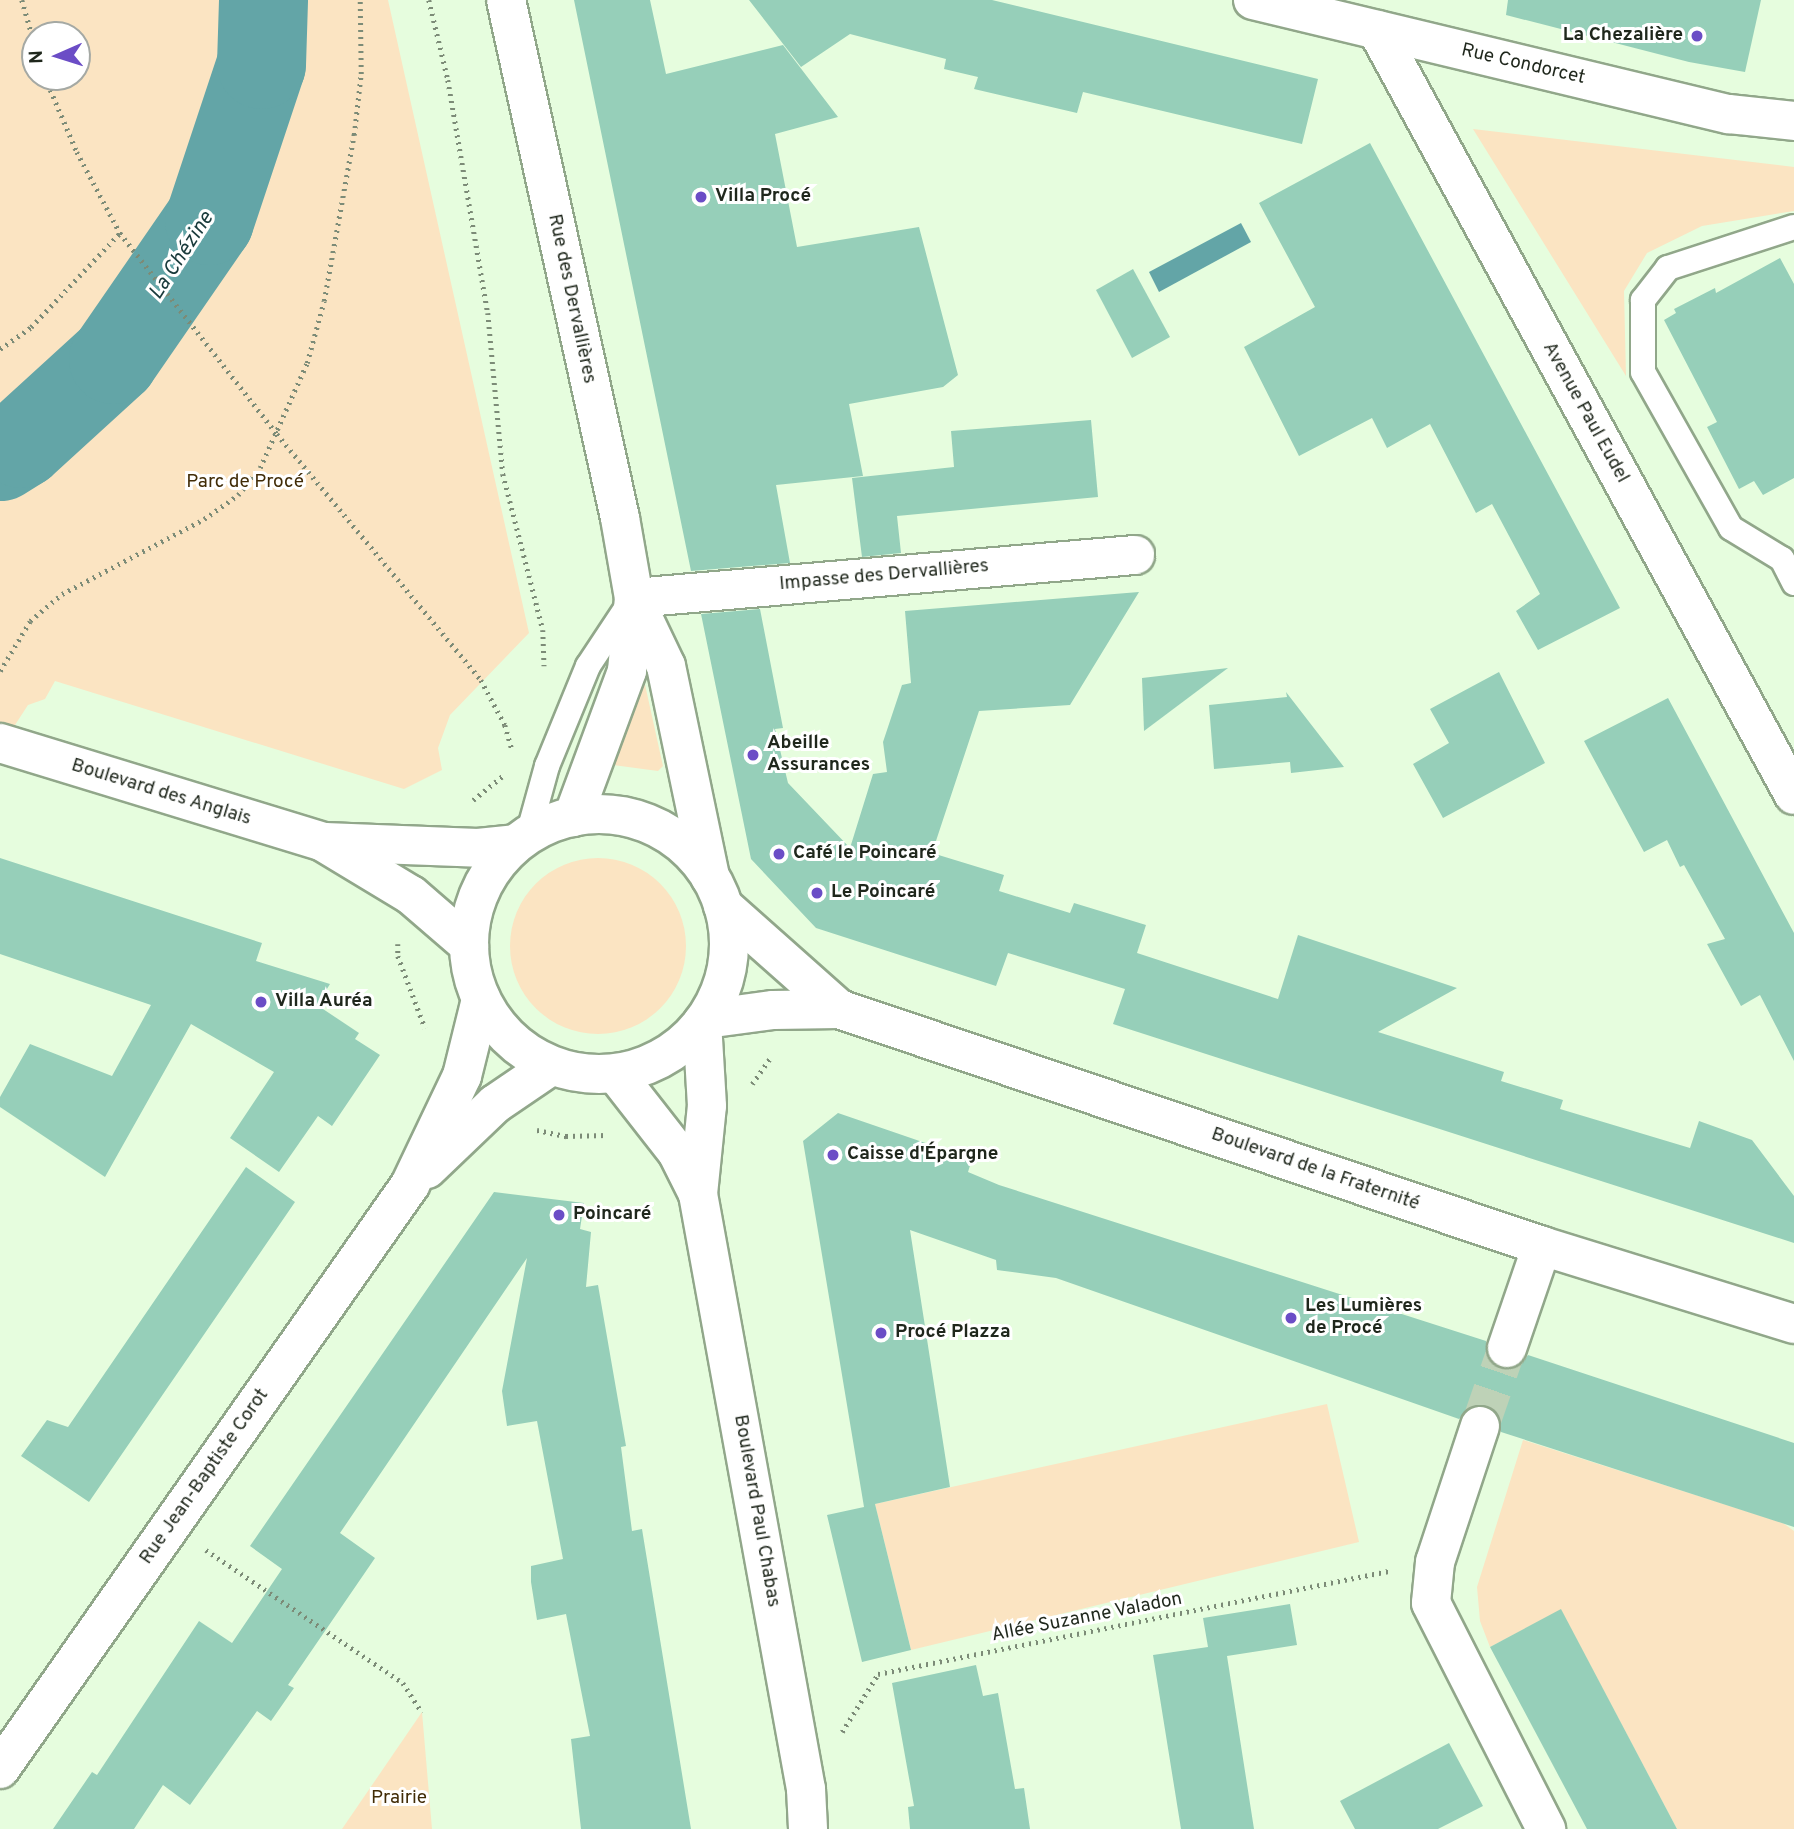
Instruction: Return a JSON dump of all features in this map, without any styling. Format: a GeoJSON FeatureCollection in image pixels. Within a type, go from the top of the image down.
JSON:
{"type":"FeatureCollection","features":[{"type":"Feature","properties":{"kind":"main road","name":"Rue des Dervallières"},"geometry":{"type":"LineString","coordinates":[[506,0],[620,518],[634,597],[666,666],[717,891],[728,965],[704,1021]]}},
{"type":"Feature","properties":{"kind":"main road","name":"Rue Condorcet"},"geometry":{"type":"LineString","coordinates":[[1253,0],[1728,114],[1794,121]]}},
{"type":"Feature","properties":{"kind":"main road","name":"Avenue Paul Eudel"},"geometry":{"type":"LineString","coordinates":[[1377,30],[1794,795]]}},
{"type":"Feature","properties":{"kind":"main road","name":"Impasse des Dervallières"},"geometry":{"type":"LineString","coordinates":[[634,597],[1135,555]]}},
{"type":"Feature","properties":{"kind":"main road","name":"Rue des Dervallières"},"geometry":{"type":"LineString","coordinates":[[573,817],[627,671],[634,597]]}},
{"type":"Feature","properties":{"kind":"main road","name":"Boulevard des Anglais"},"geometry":{"type":"LineString","coordinates":[[5,744],[323,842],[411,895],[469,946]]}},
{"type":"Feature","properties":{"kind":"main road","name":"Boulevard de la Fraternité"},"geometry":{"type":"LineString","coordinates":[[573,817],[608,814],[659,828],[688,849],[717,891],[839,1009]]}},
{"type":"Feature","properties":{"kind":"main road","name":"Boulevard des Anglais"},"geometry":{"type":"LineString","coordinates":[[323,842],[478,848],[521,840],[573,817]]}},
{"type":"Feature","properties":{"kind":"main road"},"geometry":{"type":"LineString","coordinates":[[521,840],[481,890],[469,946],[481,999],[516,1046],[551,1066],[583,1074],[616,1074],[658,1061],[676,1050],[704,1021]]}},
{"type":"Feature","properties":{"kind":"main road","name":"Rue Jean-Baptiste Corot"},"geometry":{"type":"LineString","coordinates":[[0,1769],[410,1185],[462,1076],[481,999]]}},
{"type":"Feature","properties":{"kind":"main road","name":"Boulevard de la Fraternité"},"geometry":{"type":"LineString","coordinates":[[704,1021],[773,1010],[839,1009],[1542,1246],[1794,1324]]}},
{"type":"Feature","properties":{"kind":"main road","name":"Boulevard Paul Chabas"},"geometry":{"type":"LineString","coordinates":[[704,1021],[707,1106],[698,1194],[806,1789],[808,1829]]}},
{"type":"Feature","properties":{"kind":"main road","name":"Rue Jean-Baptiste Corot"},"geometry":{"type":"LineString","coordinates":[[410,1185],[495,1104],[551,1066]]}},
{"type":"Feature","properties":{"kind":"main road","name":"Boulevard Paul Chabas"},"geometry":{"type":"LineString","coordinates":[[616,1074],[677,1152],[698,1194]]}},
{"type":"Feature","properties":{"kind":"main road"},"geometry":{"type":"LineString","coordinates":[[1507,1348],[1542,1246]]}},
{"type":"Feature","properties":{"kind":"main road"},"geometry":{"type":"LineString","coordinates":[[1480,1426],[1435,1562],[1431,1603],[1546,1829]]}},
{"type":"Feature","properties":{"kind":"lane"},"geometry":{"type":"LineString","coordinates":[[1794,227],[1668,268],[1643,300],[1643,372],[1731,528],[1782,559],[1794,583]]}},
{"type":"Feature","properties":{"kind":"lane"},"geometry":{"type":"LineString","coordinates":[[521,840],[547,765],[588,666],[634,597]]}},
{"type":"Feature","properties":{"kind":"path"},"geometry":{"type":"LineString","coordinates":[[22,0],[28,21]]}},
{"type":"Feature","properties":{"kind":"path"},"geometry":{"type":"LineString","coordinates":[[0,671],[30,621],[62,594],[204,519],[238,495],[260,468],[307,363],[339,233],[361,74],[360,0]]}},
{"type":"Feature","properties":{"kind":"path"},"geometry":{"type":"LineString","coordinates":[[429,0],[448,80],[488,313],[503,474],[543,631]]}},
{"type":"Feature","properties":{"kind":"path"},"geometry":{"type":"LineString","coordinates":[[51,91],[77,152],[120,233],[277,434],[481,680],[505,725],[515,760]]}},
{"type":"Feature","properties":{"kind":"path"},"geometry":{"type":"LineString","coordinates":[[0,349],[31,327],[120,233]]}},
{"type":"Feature","properties":{"kind":"path"},"geometry":{"type":"LineString","coordinates":[[471,802],[510,767]]}},
{"type":"Feature","properties":{"kind":"path"},"geometry":{"type":"LineString","coordinates":[[398,940],[398,956],[429,1036]]}},
{"type":"Feature","properties":{"kind":"path"},"geometry":{"type":"LineString","coordinates":[[526,1126],[566,1136],[601,1138],[618,1130]]}},
{"type":"Feature","properties":{"kind":"path"},"geometry":{"type":"LineString","coordinates":[[171,1527],[402,1684],[422,1712]]}},
{"type":"Feature","properties":{"kind":"path","name":"Allée Suzanne Valadon"},"geometry":{"type":"LineString","coordinates":[[806,1789],[878,1674],[1435,1562]]}},
{"type":"Feature","properties":{"kind":"green space","name":"Parc de Procé"},"geometry":{"type":"Polygon","coordinates":[[[0,0],[388,0],[529,633],[450,715],[438,748],[442,770],[404,789],[55,681],[45,699],[28,705],[0,748],[0,0]]]}},
{"type":"Feature","properties":{"kind":"green space"},"geometry":{"type":"Polygon","coordinates":[[[1473,129],[1794,167],[1794,211],[1702,226],[1647,253],[1624,291],[1626,376],[1473,129]]]}},
{"type":"Feature","properties":{"kind":"green space"},"geometry":{"type":"Polygon","coordinates":[[[644,680],[663,766],[658,771],[613,765],[644,680]]]}},
{"type":"Feature","properties":{"kind":"green space"},"geometry":{"type":"Polygon","coordinates":[[[598,858],[631,865],[660,884],[679,913],[686,946],[679,979],[660,1008],[631,1027],[598,1034],[565,1027],[536,1008],[517,979],[510,946],[517,913],[536,884],[565,865],[598,858]]]}},
{"type":"Feature","properties":{"kind":"green space"},"geometry":{"type":"Polygon","coordinates":[[[1327,1404],[1359,1542],[911,1650],[875,1504],[1327,1404]]]}},
{"type":"Feature","properties":{"kind":"green space"},"geometry":{"type":"Polygon","coordinates":[[[1523,1440],[1783,1523],[1794,1531],[1794,1829],[1677,1829],[1561,1610],[1490,1647],[1480,1621],[1477,1587],[1523,1440]]]}},
{"type":"Feature","properties":{"kind":"green space","name":"Prairie"},"geometry":{"type":"Polygon","coordinates":[[[422,1712],[432,1829],[342,1829],[422,1712]]]}},
{"type":"Feature","properties":{"kind":"water"},"geometry":{"type":"Polygon","coordinates":[[[235,0],[302,0],[302,16],[290,74],[257,176],[237,223],[192,279],[172,246],[230,84],[235,0]]]}},
{"type":"Feature","properties":{"kind":"water"},"geometry":{"type":"Polygon","coordinates":[[[1241,223],[1251,242],[1159,292],[1149,272],[1241,223]]]}},
{"type":"Feature","properties":{"kind":"building"},"geometry":{"type":"Polygon","coordinates":[[[574,0],[650,0],[666,74],[783,45],[838,117],[775,134],[797,247],[919,227],[958,375],[943,387],[849,404],[863,476],[776,485],[790,563],[691,571],[574,0]]]}},
{"type":"Feature","properties":{"kind":"building"},"geometry":{"type":"Polygon","coordinates":[[[749,0],[992,0],[1318,79],[1302,144],[1083,92],[1077,113],[974,89],[978,77],[944,69],[946,59],[850,34],[801,67],[749,0]]]}},
{"type":"Feature","properties":{"kind":"building"},"geometry":{"type":"Polygon","coordinates":[[[1508,0],[1761,0],[1745,72],[1689,62],[1506,15],[1508,0]]]}},
{"type":"Feature","properties":{"kind":"building"},"geometry":{"type":"Polygon","coordinates":[[[1370,143],[1620,608],[1538,650],[1516,611],[1540,594],[1492,504],[1476,513],[1430,424],[1387,448],[1372,418],[1299,456],[1244,347],[1315,307],[1259,203],[1370,143]]]}},
{"type":"Feature","properties":{"kind":"building"},"geometry":{"type":"Polygon","coordinates":[[[1780,258],[1794,284],[1794,478],[1763,495],[1754,481],[1739,489],[1707,427],[1717,422],[1664,320],[1676,313],[1674,309],[1715,288],[1716,293],[1780,258]]]}},
{"type":"Feature","properties":{"kind":"building"},"geometry":{"type":"Polygon","coordinates":[[[1133,269],[1170,337],[1132,358],[1096,290],[1133,269]]]}},
{"type":"Feature","properties":{"kind":"building"},"geometry":{"type":"Polygon","coordinates":[[[1091,420],[1098,497],[897,516],[901,553],[862,557],[852,478],[954,467],[951,431],[1091,420]]]}},
{"type":"Feature","properties":{"kind":"building"},"geometry":{"type":"Polygon","coordinates":[[[1139,592],[1070,705],[979,711],[932,853],[1004,875],[999,891],[1070,913],[1074,903],[1146,925],[1137,953],[1278,999],[1298,935],[1457,988],[1378,1032],[1504,1072],[1501,1081],[1563,1100],[1560,1109],[1690,1148],[1699,1121],[1752,1140],[1794,1196],[1794,1243],[1113,1024],[1125,989],[1008,953],[996,986],[816,928],[751,859],[701,614],[760,609],[783,728],[775,729],[788,783],[850,848],[873,774],[887,772],[883,742],[902,685],[911,683],[905,611],[1139,592]]]}},
{"type":"Feature","properties":{"kind":"building"},"geometry":{"type":"Polygon","coordinates":[[[1228,668],[1144,731],[1142,678],[1228,668]]]}},
{"type":"Feature","properties":{"kind":"building"},"geometry":{"type":"Polygon","coordinates":[[[1499,672],[1545,763],[1443,818],[1413,764],[1449,743],[1430,709],[1499,672]]]}},
{"type":"Feature","properties":{"kind":"building"},"geometry":{"type":"Polygon","coordinates":[[[1286,692],[1344,767],[1291,773],[1290,762],[1214,769],[1209,705],[1287,697],[1286,692]]]}},
{"type":"Feature","properties":{"kind":"building"},"geometry":{"type":"Polygon","coordinates":[[[1668,698],[1794,933],[1794,1061],[1760,995],[1741,1006],[1707,944],[1725,939],[1684,865],[1680,867],[1667,840],[1644,852],[1584,741],[1668,698]]]}},
{"type":"Feature","properties":{"kind":"building"},"geometry":{"type":"Polygon","coordinates":[[[0,858],[262,943],[256,961],[330,984],[317,1005],[359,1033],[355,1039],[380,1055],[332,1126],[318,1116],[279,1172],[230,1138],[274,1072],[191,1024],[105,1177],[0,1107],[0,1097],[30,1044],[112,1076],[151,1005],[0,954],[0,858]]]}},
{"type":"Feature","properties":{"kind":"building"},"geometry":{"type":"Polygon","coordinates":[[[838,1113],[972,1159],[968,1172],[999,1185],[1486,1341],[1490,1362],[1501,1369],[1521,1365],[1528,1355],[1794,1443],[1794,1527],[1501,1432],[1501,1421],[1487,1406],[1475,1405],[1459,1419],[1056,1278],[997,1270],[996,1260],[910,1230],[950,1487],[875,1504],[911,1650],[862,1662],[827,1515],[864,1507],[803,1141],[838,1113]]]}},
{"type":"Feature","properties":{"kind":"building"},"geometry":{"type":"Polygon","coordinates":[[[246,1167],[295,1202],[89,1502],[21,1456],[47,1420],[68,1427],[246,1167]]]}},
{"type":"Feature","properties":{"kind":"building"},"geometry":{"type":"Polygon","coordinates":[[[494,1192],[584,1203],[580,1229],[591,1232],[586,1287],[598,1285],[626,1446],[621,1447],[632,1531],[642,1529],[691,1829],[581,1829],[571,1739],[590,1736],[566,1614],[537,1620],[531,1582],[531,1566],[563,1559],[537,1421],[507,1426],[502,1391],[527,1258],[340,1533],[375,1558],[288,1685],[294,1688],[271,1721],[257,1711],[190,1805],[163,1785],[134,1829],[53,1829],[92,1772],[97,1775],[199,1621],[232,1643],[282,1569],[250,1546],[494,1192]]]}},
{"type":"Feature","properties":{"kind":"building"},"geometry":{"type":"Polygon","coordinates":[[[1290,1604],[1297,1645],[1227,1656],[1254,1829],[1181,1829],[1153,1655],[1208,1647],[1203,1618],[1290,1604]]]}},
{"type":"Feature","properties":{"kind":"building"},"geometry":{"type":"Polygon","coordinates":[[[1561,1609],[1677,1829],[1587,1829],[1490,1647],[1561,1609]]]}},
{"type":"Feature","properties":{"kind":"building"},"geometry":{"type":"Polygon","coordinates":[[[976,1665],[983,1696],[998,1693],[1015,1789],[1024,1788],[1030,1829],[910,1829],[908,1807],[914,1806],[892,1683],[976,1665]]]}},
{"type":"Feature","properties":{"kind":"building"},"geometry":{"type":"Polygon","coordinates":[[[1449,1743],[1483,1806],[1438,1829],[1355,1829],[1340,1801],[1449,1743]]]}},
{"type":"Feature","properties":{"kind":"waterway","name":"La Chézine"},"geometry":{"type":"LineString","coordinates":[[0,456],[21,443],[113,359],[209,220],[261,64],[263,0]]}},
{"type":"Feature","properties":{"kind":"tunnel"},"geometry":{"type":"LineString","coordinates":[[1480,1426],[1507,1348]]}},
{"type":"Feature","properties":{"kind":"place","name":"La Chezalière"},"geometry":{"type":"Point","coordinates":[1697,36]}},
{"type":"Feature","properties":{"kind":"place","name":"Villa Procé"},"geometry":{"type":"Point","coordinates":[701,197]}},
{"type":"Feature","properties":{"kind":"place","name":"Abeille Assurances"},"geometry":{"type":"Point","coordinates":[753,755]}},
{"type":"Feature","properties":{"kind":"place","name":"Café le Poincaré"},"geometry":{"type":"Point","coordinates":[779,854]}},
{"type":"Feature","properties":{"kind":"place","name":"Le Poincaré"},"geometry":{"type":"Point","coordinates":[817,893]}},
{"type":"Feature","properties":{"kind":"place","name":"Villa Auréa"},"geometry":{"type":"Point","coordinates":[261,1002]}},
{"type":"Feature","properties":{"kind":"place","name":"Caisse d'Épargne"},"geometry":{"type":"Point","coordinates":[833,1155]}},
{"type":"Feature","properties":{"kind":"place","name":"Poincaré"},"geometry":{"type":"Point","coordinates":[559,1215]}},
{"type":"Feature","properties":{"kind":"place","name":"Les Lumières de Procé"},"geometry":{"type":"Point","coordinates":[1291,1318]}},
{"type":"Feature","properties":{"kind":"place","name":"Procé Plazza"},"geometry":{"type":"Point","coordinates":[881,1333]}}]}
